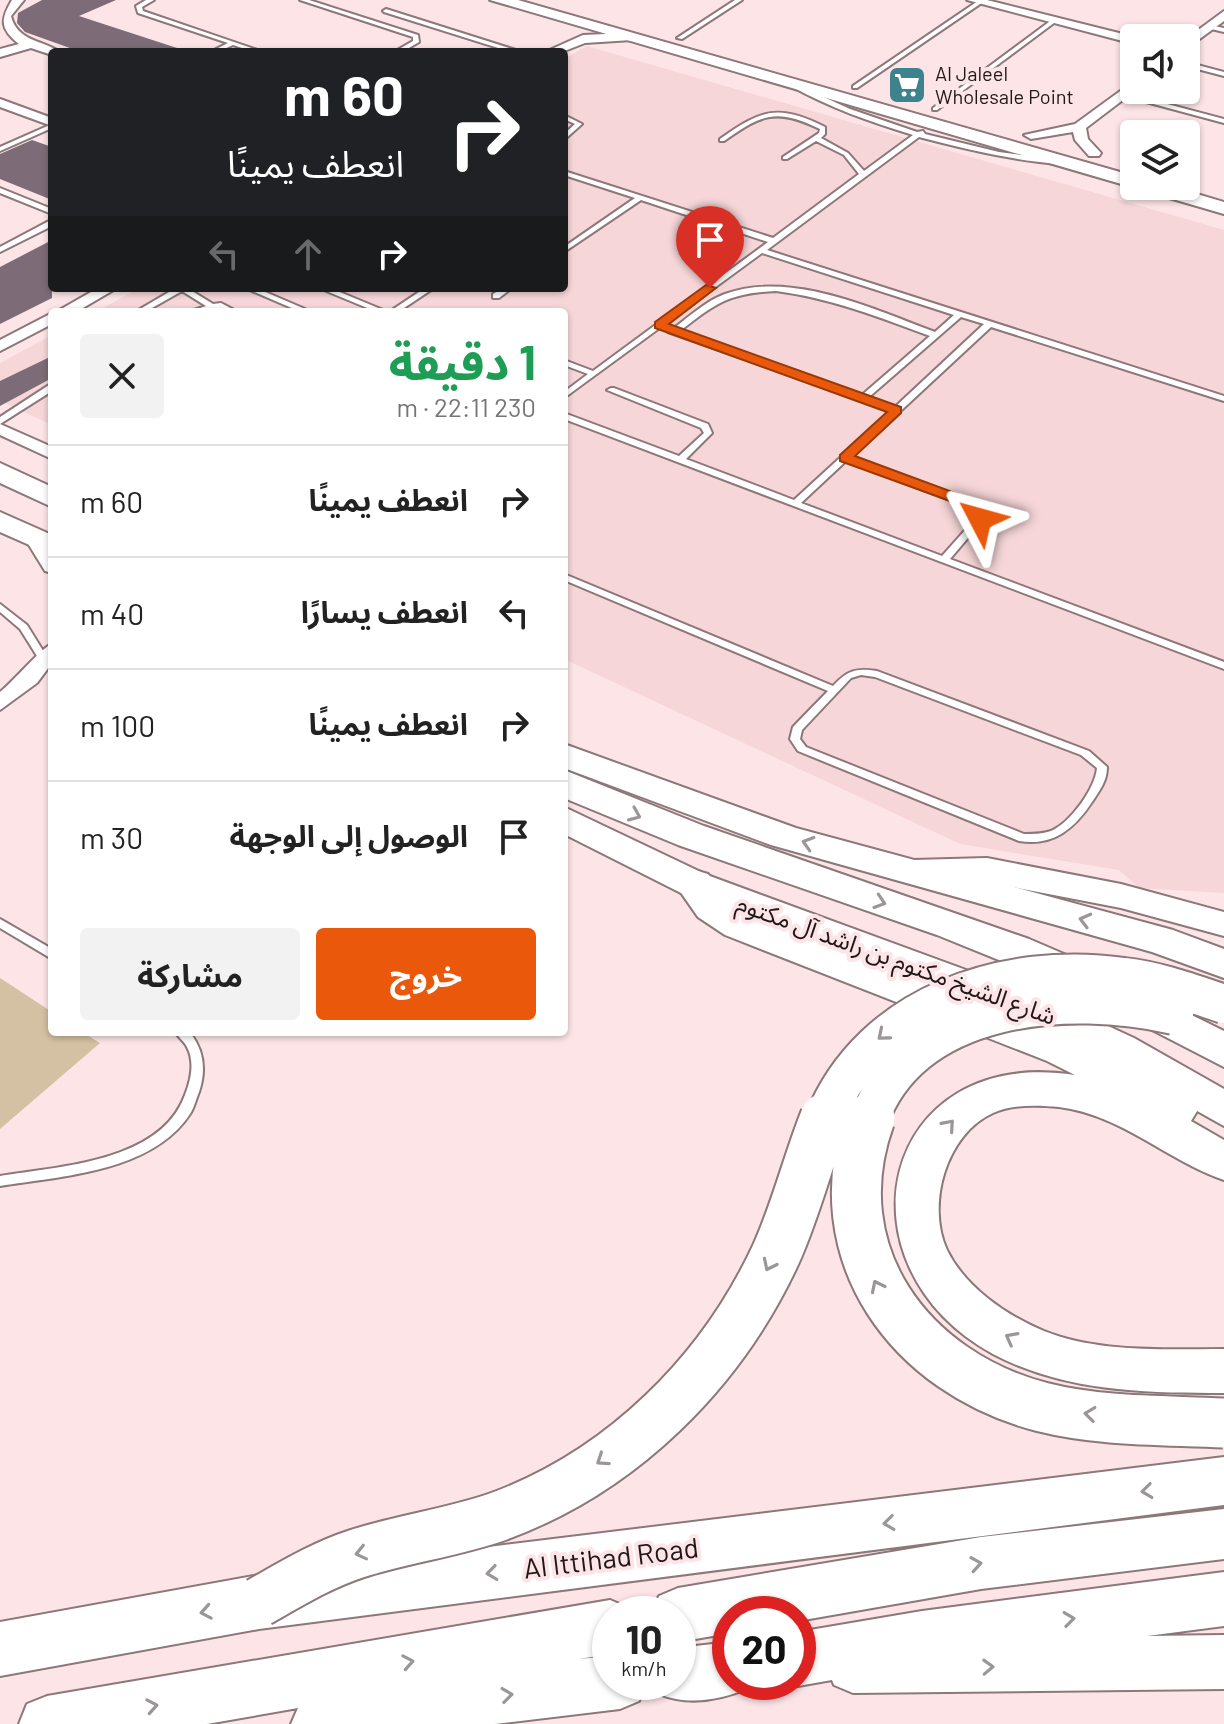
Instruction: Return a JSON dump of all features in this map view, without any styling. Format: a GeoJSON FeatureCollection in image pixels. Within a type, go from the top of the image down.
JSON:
{"type":"FeatureCollection","features":[{"type":"Feature","properties":{"kind":"highway"},"geometry":{"type":"LineString","coordinates":[[568,785],[671,830],[997,942],[1137,1004],[1224,1050]]}},
{"type":"Feature","properties":{"kind":"highway"},"geometry":{"type":"LineString","coordinates":[[694,884],[712,907],[739,925],[1062,1049],[1146,1090],[1224,1138]]}},
{"type":"Feature","properties":{"kind":"highway"},"geometry":{"type":"LineString","coordinates":[[259,1602],[346,1557],[479,1523],[521,1506],[599,1463],[663,1414],[689,1386],[758,1287],[785,1233],[829,1107],[846,1075],[871,1046],[900,1021],[987,985],[1048,974],[1112,975],[1224,1004]]}},
{"type":"Feature","properties":{"kind":"highway"},"geometry":{"type":"LineString","coordinates":[[1224,1030],[1165,1012],[1105,1002],[1051,1003],[1004,1011],[979,1021],[924,1051],[894,1076],[876,1101],[864,1132],[855,1185],[856,1209],[865,1253],[885,1302],[918,1340],[964,1375],[1019,1400],[1048,1408],[1112,1417],[1224,1423]]}},
{"type":"Feature","properties":{"kind":"highway"},"geometry":{"type":"LineString","coordinates":[[1224,1162],[1160,1123],[1103,1100],[1059,1090],[1014,1091],[974,1102],[943,1131],[925,1169],[917,1220],[922,1243],[945,1285],[962,1303],[1004,1335],[1053,1356],[1092,1364],[1224,1371]]}},
{"type":"Feature","properties":{"kind":"highway","name":"Al Ittihad Road"},"geometry":{"type":"LineString","coordinates":[[0,1649],[259,1602],[1224,1481]]}},
{"type":"Feature","properties":{"kind":"highway"},"geometry":{"type":"LineString","coordinates":[[696,1612],[981,1563],[1224,1534]]}},
{"type":"Feature","properties":{"kind":"highway"},"geometry":{"type":"LineString","coordinates":[[816,1659],[922,1638],[1224,1599]]}},
{"type":"Feature","properties":{"kind":"highway"},"geometry":{"type":"LineString","coordinates":[[47,1724],[592,1630]]}},
{"type":"Feature","properties":{"kind":"highway"},"geometry":{"type":"LineString","coordinates":[[816,1663],[911,1669],[1224,1662]]}},
{"type":"Feature","properties":{"kind":"highway"},"geometry":{"type":"LineString","coordinates":[[319,1724],[473,1699],[592,1685]]}},
{"type":"Feature","properties":{"kind":"main road"},"geometry":{"type":"LineString","coordinates":[[499,0],[1120,178]]}},
{"type":"Feature","properties":{"kind":"main road"},"geometry":{"type":"LineString","coordinates":[[547,0],[1120,161]]}},
{"type":"Feature","properties":{"kind":"main road"},"geometry":{"type":"LineString","coordinates":[[827,94],[868,100],[966,127],[995,125]]}},
{"type":"Feature","properties":{"kind":"main road"},"geometry":{"type":"LineString","coordinates":[[1200,184],[1224,191]]}},
{"type":"Feature","properties":{"kind":"main road"},"geometry":{"type":"LineString","coordinates":[[1196,200],[1224,208]]}},
{"type":"Feature","properties":{"kind":"main road"},"geometry":{"type":"LineString","coordinates":[[0,472],[48,496]]}},
{"type":"Feature","properties":{"kind":"main road"},"geometry":{"type":"LineString","coordinates":[[0,521],[42,542]]}},
{"type":"Feature","properties":{"kind":"main road"},"geometry":{"type":"LineString","coordinates":[[568,757],[638,788],[727,820],[1160,940],[1224,964]]}},
{"type":"Feature","properties":{"kind":"main road","name":"شارع الشيخ مكتوم بن راشد آل مكتوم"},"geometry":{"type":"LineString","coordinates":[[568,821],[694,884],[1053,1018],[1120,1049],[1224,1109]]}},
{"type":"Feature","properties":{"kind":"main road"},"geometry":{"type":"LineString","coordinates":[[906,872],[987,870],[1121,896],[1224,924]]}},
{"type":"Feature","properties":{"kind":"street"},"geometry":{"type":"LineString","coordinates":[[8,0],[2,13],[8,29],[29,43]]}},
{"type":"Feature","properties":{"kind":"street"},"geometry":{"type":"LineString","coordinates":[[2,13],[18,0]]}},
{"type":"Feature","properties":{"kind":"street"},"geometry":{"type":"LineString","coordinates":[[977,1],[1120,36]]}},
{"type":"Feature","properties":{"kind":"street"},"geometry":{"type":"LineString","coordinates":[[1200,34],[1224,15]]}},
{"type":"Feature","properties":{"kind":"street"},"geometry":{"type":"LineString","coordinates":[[563,18],[572,30],[569,42]]}},
{"type":"Feature","properties":{"kind":"street"},"geometry":{"type":"LineString","coordinates":[[0,35],[48,50]]}},
{"type":"Feature","properties":{"kind":"street"},"geometry":{"type":"LineString","coordinates":[[558,48],[569,42],[628,37]]}},
{"type":"Feature","properties":{"kind":"street"},"geometry":{"type":"LineString","coordinates":[[0,53],[29,43]]}},
{"type":"Feature","properties":{"kind":"street"},"geometry":{"type":"LineString","coordinates":[[1031,135],[1079,127],[1120,96]]}},
{"type":"Feature","properties":{"kind":"street"},"geometry":{"type":"LineString","coordinates":[[0,103],[48,122]]}},
{"type":"Feature","properties":{"kind":"street"},"geometry":{"type":"LineString","coordinates":[[1079,127],[1082,140],[1094,153]]}},
{"type":"Feature","properties":{"kind":"street"},"geometry":{"type":"LineString","coordinates":[[72,308],[102,292]]}},
{"type":"Feature","properties":{"kind":"street"},"geometry":{"type":"LineString","coordinates":[[0,346],[48,320]]}},
{"type":"Feature","properties":{"kind":"street"},"geometry":{"type":"LineString","coordinates":[[0,429],[48,452]]}},
{"type":"Feature","properties":{"kind":"street"},"geometry":{"type":"LineString","coordinates":[[4,698],[48,656]]}},
{"type":"Feature","properties":{"kind":"lane"},"geometry":{"type":"LineString","coordinates":[[151,0],[139,6],[140,12],[248,48]]}},
{"type":"Feature","properties":{"kind":"lane"},"geometry":{"type":"LineString","coordinates":[[305,1],[318,0]]}},
{"type":"Feature","properties":{"kind":"lane"},"geometry":{"type":"LineString","coordinates":[[331,9],[331,4],[336,0]]}},
{"type":"Feature","properties":{"kind":"lane"},"geometry":{"type":"LineString","coordinates":[[680,38],[739,0]]}},
{"type":"Feature","properties":{"kind":"lane"},"geometry":{"type":"LineString","coordinates":[[305,1],[416,36],[416,42],[405,48]]}},
{"type":"Feature","properties":{"kind":"lane"},"geometry":{"type":"LineString","coordinates":[[855,87],[977,1]]}},
{"type":"Feature","properties":{"kind":"lane"},"geometry":{"type":"LineString","coordinates":[[386,11],[504,48]]}},
{"type":"Feature","properties":{"kind":"lane"},"geometry":{"type":"LineString","coordinates":[[935,109],[1055,20]]}},
{"type":"Feature","properties":{"kind":"lane"},"geometry":{"type":"LineString","coordinates":[[1209,27],[1224,30]]}},
{"type":"Feature","properties":{"kind":"lane"},"geometry":{"type":"LineString","coordinates":[[222,48],[233,43]]}},
{"type":"Feature","properties":{"kind":"lane"},"geometry":{"type":"LineString","coordinates":[[1200,68],[1224,74]]}},
{"type":"Feature","properties":{"kind":"lane"},"geometry":{"type":"LineString","coordinates":[[793,84],[838,107],[921,132],[1013,158],[1065,162]]}},
{"type":"Feature","properties":{"kind":"lane"},"geometry":{"type":"LineString","coordinates":[[1160,104],[1224,121]]}},
{"type":"Feature","properties":{"kind":"lane"},"geometry":{"type":"LineString","coordinates":[[722,140],[756,115],[768,112],[820,126],[824,132],[785,158]]}},
{"type":"Feature","properties":{"kind":"lane"},"geometry":{"type":"LineString","coordinates":[[568,119],[579,124],[568,134]]}},
{"type":"Feature","properties":{"kind":"lane"},"geometry":{"type":"LineString","coordinates":[[0,149],[48,126]]}},
{"type":"Feature","properties":{"kind":"lane"},"geometry":{"type":"LineString","coordinates":[[568,393],[921,132]]}},
{"type":"Feature","properties":{"kind":"lane"},"geometry":{"type":"LineString","coordinates":[[816,138],[846,154],[863,174]]}},
{"type":"Feature","properties":{"kind":"lane"},"geometry":{"type":"LineString","coordinates":[[568,174],[774,241]]}},
{"type":"Feature","properties":{"kind":"lane"},"geometry":{"type":"LineString","coordinates":[[0,190],[48,210]]}},
{"type":"Feature","properties":{"kind":"lane"},"geometry":{"type":"LineString","coordinates":[[568,247],[640,198]]}},
{"type":"Feature","properties":{"kind":"lane"},"geometry":{"type":"LineString","coordinates":[[0,250],[48,225]]}},
{"type":"Feature","properties":{"kind":"lane"},"geometry":{"type":"LineString","coordinates":[[760,250],[1224,399]]}},
{"type":"Feature","properties":{"kind":"lane"},"geometry":{"type":"LineString","coordinates":[[675,331],[726,296],[791,289],[819,294],[936,335]]}},
{"type":"Feature","properties":{"kind":"lane"},"geometry":{"type":"LineString","coordinates":[[146,308],[175,292]]}},
{"type":"Feature","properties":{"kind":"lane"},"geometry":{"type":"LineString","coordinates":[[189,292],[210,305]]}},
{"type":"Feature","properties":{"kind":"lane"},"geometry":{"type":"LineString","coordinates":[[259,292],[298,308]]}},
{"type":"Feature","properties":{"kind":"lane"},"geometry":{"type":"LineString","coordinates":[[333,292],[374,308]]}},
{"type":"Feature","properties":{"kind":"lane"},"geometry":{"type":"LineString","coordinates":[[399,308],[424,292]]}},
{"type":"Feature","properties":{"kind":"lane"},"geometry":{"type":"LineString","coordinates":[[496,296],[502,292]]}},
{"type":"Feature","properties":{"kind":"lane"},"geometry":{"type":"LineString","coordinates":[[202,308],[210,305],[229,308]]}},
{"type":"Feature","properties":{"kind":"lane"},"geometry":{"type":"LineString","coordinates":[[863,398],[960,314]]}},
{"type":"Feature","properties":{"kind":"lane"},"geometry":{"type":"LineString","coordinates":[[795,504],[989,324]]}},
{"type":"Feature","properties":{"kind":"lane"},"geometry":{"type":"LineString","coordinates":[[660,325],[896,410]]}},
{"type":"Feature","properties":{"kind":"lane"},"geometry":{"type":"LineString","coordinates":[[568,364],[594,374]]}},
{"type":"Feature","properties":{"kind":"lane"},"geometry":{"type":"LineString","coordinates":[[0,421],[48,390]]}},
{"type":"Feature","properties":{"kind":"lane"},"geometry":{"type":"LineString","coordinates":[[611,390],[705,426],[708,433],[680,460]]}},
{"type":"Feature","properties":{"kind":"lane"},"geometry":{"type":"LineString","coordinates":[[41,395],[48,394]]}},
{"type":"Feature","properties":{"kind":"lane"},"geometry":{"type":"LineString","coordinates":[[568,418],[1224,666]]}},
{"type":"Feature","properties":{"kind":"lane"},"geometry":{"type":"LineString","coordinates":[[845,458],[977,507],[980,519],[944,560]]}},
{"type":"Feature","properties":{"kind":"lane"},"geometry":{"type":"LineString","coordinates":[[568,579],[834,690]]}},
{"type":"Feature","properties":{"kind":"lane"},"geometry":{"type":"LineString","coordinates":[[0,607],[24,627],[48,656]]}},
{"type":"Feature","properties":{"kind":"lane"},"geometry":{"type":"LineString","coordinates":[[854,673],[877,674],[1085,753],[1098,762],[1101,778],[1067,830],[1048,837],[1011,836],[802,749],[794,734],[834,690],[854,673]]}},
{"type":"Feature","properties":{"kind":"lane"},"geometry":{"type":"LineString","coordinates":[[0,923],[48,953]]}},
{"type":"Feature","properties":{"kind":"lane"},"geometry":{"type":"LineString","coordinates":[[0,1181],[133,1154],[159,1142],[176,1125],[195,1089],[198,1067],[195,1050],[184,1036]]}},
{"type":"Feature","properties":{"kind":"shaded area"},"geometry":{"type":"Polygon","coordinates":[[[587,46],[1224,230],[1224,893],[1139,888],[1119,870],[960,844],[568,661],[568,308],[102,308],[132,292],[568,292],[568,57],[587,46]]]}},
{"type":"Feature","properties":{"kind":"shaded area"},"geometry":{"type":"Polygon","coordinates":[[[48,337],[48,423],[0,401],[0,363],[48,337]]]}},
{"type":"Feature","properties":{"kind":"shaded area"},"geometry":{"type":"Polygon","coordinates":[[[0,978],[48,1009],[48,1036],[89,1036],[100,1043],[0,1129],[0,978]]]}},
{"type":"Feature","properties":{"kind":"building"},"geometry":{"type":"Polygon","coordinates":[[[42,0],[116,0],[79,16],[177,48],[70,48],[25,32],[17,23],[18,13],[42,0]]]}},
{"type":"Feature","properties":{"kind":"building"},"geometry":{"type":"Polygon","coordinates":[[[32,140],[48,146],[48,198],[0,179],[0,154],[32,140]]]}},
{"type":"Feature","properties":{"kind":"building"},"geometry":{"type":"Polygon","coordinates":[[[48,242],[48,292],[52,292],[52,298],[0,324],[0,267],[48,242]]]}},
{"type":"Feature","properties":{"kind":"building"},"geometry":{"type":"Polygon","coordinates":[[[48,358],[48,380],[0,406],[0,381],[48,358]]]}},
{"type":"Feature","properties":{"kind":"place","name":"Al Jaleel Wholesale Point"},"geometry":{"type":"Point","coordinates":[907,85]}},
{"type":"Feature","properties":{"kind":"route"},"geometry":{"type":"LineString","coordinates":[[710,288],[660,325],[896,410],[845,458],[972,504],[977,507],[980,519]]}}]}
